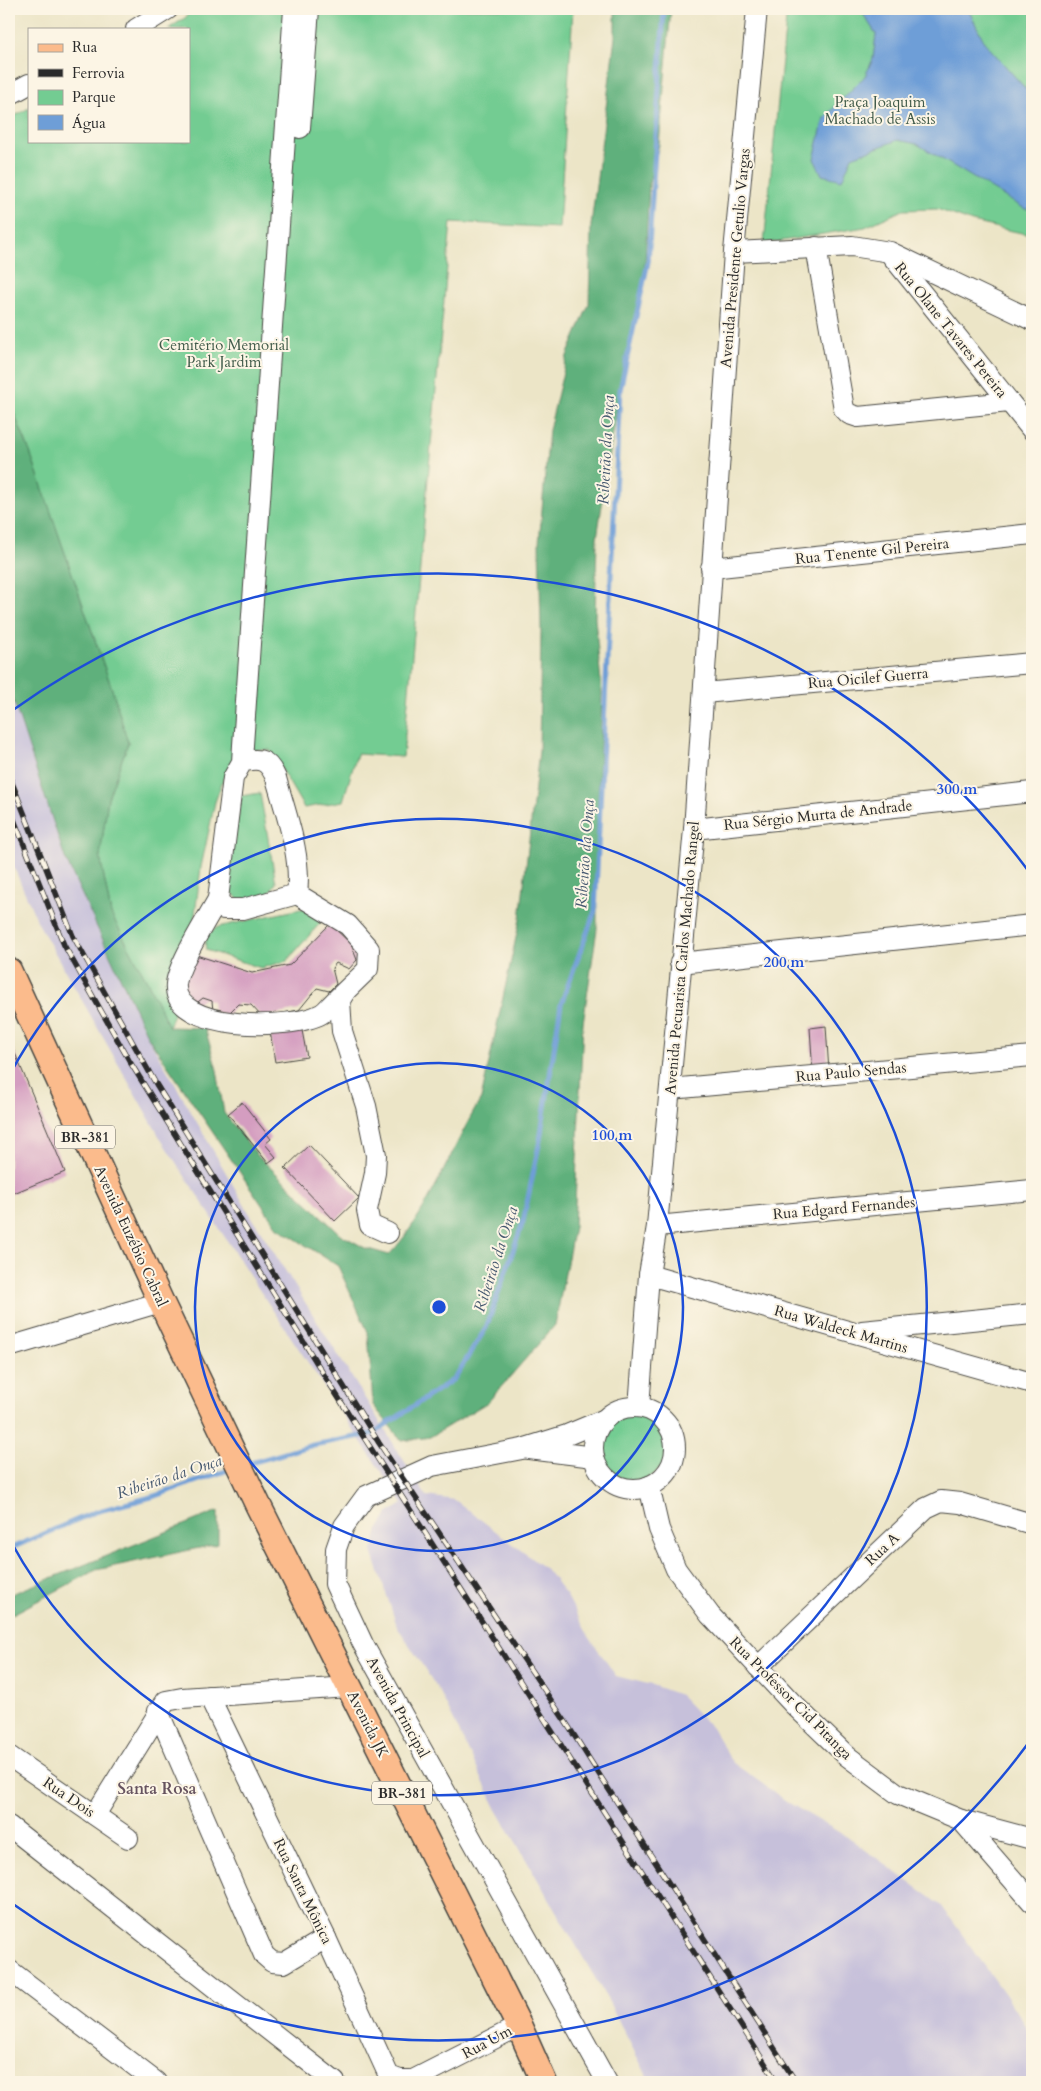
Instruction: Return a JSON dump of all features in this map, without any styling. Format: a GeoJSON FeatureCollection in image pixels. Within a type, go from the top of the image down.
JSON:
{"type":"FeatureCollection","features":[{"type":"Feature","properties":{"kind":"main road","name":"Avenida Euzébio Cabral"},"geometry":{"type":"LineString","coordinates":[[9,971],[161,1302],[218,1419]]}},
{"type":"Feature","properties":{"kind":"main road","name":"Avenida JK"},"geometry":{"type":"LineString","coordinates":[[218,1419],[258,1505],[350,1687],[544,2082]]}},
{"type":"Feature","properties":{"kind":"street"},"geometry":{"type":"LineString","coordinates":[[138,28],[168,9]]}},
{"type":"Feature","properties":{"kind":"street"},"geometry":{"type":"LineString","coordinates":[[249,760],[294,9]]}},
{"type":"Feature","properties":{"kind":"street"},"geometry":{"type":"LineString","coordinates":[[218,899],[224,909],[243,909],[297,894],[348,924],[369,949],[368,969],[321,1014],[265,1026],[211,1019],[186,1009],[178,1000],[176,984],[183,961],[218,899],[233,778],[249,760],[256,711],[309,9]]}},
{"type":"Feature","properties":{"kind":"street","name":"Avenida Presidente Getulio Vargas"},"geometry":{"type":"LineString","coordinates":[[716,508],[734,252],[757,9]]}},
{"type":"Feature","properties":{"kind":"street"},"geometry":{"type":"LineString","coordinates":[[9,95],[28,85]]}},
{"type":"Feature","properties":{"kind":"street"},"geometry":{"type":"LineString","coordinates":[[734,252],[852,246],[890,252],[1032,320]]}},
{"type":"Feature","properties":{"kind":"street"},"geometry":{"type":"LineString","coordinates":[[816,247],[844,409],[849,414],[858,417],[1009,402]]}},
{"type":"Feature","properties":{"kind":"street","name":"Rua Olane Tavares Pereira"},"geometry":{"type":"LineString","coordinates":[[890,252],[1032,430]]}},
{"type":"Feature","properties":{"kind":"street","name":"Avenida Pecuarista Carlos Machado Rangel"},"geometry":{"type":"LineString","coordinates":[[639,1407],[650,1275],[657,1226],[680,963],[694,829],[716,508]]}},
{"type":"Feature","properties":{"kind":"street","name":"Rua Tenente Gil Pereira"},"geometry":{"type":"LineString","coordinates":[[711,568],[1032,534]]}},
{"type":"Feature","properties":{"kind":"street","name":"Rua Oicilef Guerra"},"geometry":{"type":"LineString","coordinates":[[704,693],[1032,663]]}},
{"type":"Feature","properties":{"kind":"street"},"geometry":{"type":"LineString","coordinates":[[249,760],[264,761],[272,768],[276,778],[294,846],[299,878],[297,894]]}},
{"type":"Feature","properties":{"kind":"street","name":"Rua Sérgio Murta de Andrade"},"geometry":{"type":"LineString","coordinates":[[694,829],[1032,792]]}},
{"type":"Feature","properties":{"kind":"street"},"geometry":{"type":"LineString","coordinates":[[680,963],[1032,925]]}},
{"type":"Feature","properties":{"kind":"street"},"geometry":{"type":"LineString","coordinates":[[345,992],[340,1000],[342,1031],[366,1106],[376,1155],[375,1173],[367,1210],[368,1217],[370,1225],[388,1234]]}},
{"type":"Feature","properties":{"kind":"street"},"geometry":{"type":"LineString","coordinates":[[312,1017],[333,1030],[349,1051]]}},
{"type":"Feature","properties":{"kind":"street","name":"Rua Paulo Sendas"},"geometry":{"type":"LineString","coordinates":[[670,1089],[1032,1056]]}},
{"type":"Feature","properties":{"kind":"street","name":"Rua Edgard Fernandes"},"geometry":{"type":"LineString","coordinates":[[657,1226],[1032,1190]]}},
{"type":"Feature","properties":{"kind":"street","name":"Rua Waldeck Martins"},"geometry":{"type":"LineString","coordinates":[[650,1275],[1032,1383]]}},
{"type":"Feature","properties":{"kind":"street"},"geometry":{"type":"LineString","coordinates":[[9,1347],[161,1302]]}},
{"type":"Feature","properties":{"kind":"street"},"geometry":{"type":"LineString","coordinates":[[850,1332],[1032,1314]]}},
{"type":"Feature","properties":{"kind":"street"},"geometry":{"type":"LineString","coordinates":[[639,1407],[662,1418],[670,1429],[674,1442],[674,1456],[669,1468],[661,1479],[649,1486],[632,1489],[614,1484],[605,1477],[598,1468],[594,1457],[593,1444],[596,1431],[603,1420],[620,1410],[639,1407]]}},
{"type":"Feature","properties":{"kind":"street","name":"Avenida Principal"},"geometry":{"type":"LineString","coordinates":[[603,1420],[567,1435],[522,1449],[432,1466],[366,1496],[344,1526],[336,1549],[335,1584],[363,1644],[607,2082]]}},
{"type":"Feature","properties":{"kind":"street","name":"Avenida Principal"},"geometry":{"type":"LineString","coordinates":[[522,1449],[594,1457]]}},
{"type":"Feature","properties":{"kind":"street","name":"Rua Professor Cid Pitanga"},"geometry":{"type":"LineString","coordinates":[[649,1486],[659,1529],[676,1569],[710,1615],[758,1667],[847,1756],[898,1794],[961,1820],[1032,1902]]}},
{"type":"Feature","properties":{"kind":"street","name":"Rua A"},"geometry":{"type":"LineString","coordinates":[[758,1667],[926,1508],[941,1502],[960,1504],[1032,1524]]}},
{"type":"Feature","properties":{"kind":"street"},"geometry":{"type":"LineString","coordinates":[[95,1815],[158,1711],[166,1702],[182,1698],[350,1687]]}},
{"type":"Feature","properties":{"kind":"street","name":"Rua Santa Mônica"},"geometry":{"type":"LineString","coordinates":[[209,1696],[326,1938],[389,2076],[400,2080]]}},
{"type":"Feature","properties":{"kind":"street"},"geometry":{"type":"LineString","coordinates":[[158,1711],[264,1955],[272,1962],[284,1962],[326,1938]]}},
{"type":"Feature","properties":{"kind":"street","name":"Rua Dois"},"geometry":{"type":"LineString","coordinates":[[9,1756],[128,1838]]}},
{"type":"Feature","properties":{"kind":"street"},"geometry":{"type":"LineString","coordinates":[[961,1820],[1032,1839]]}},
{"type":"Feature","properties":{"kind":"street"},"geometry":{"type":"LineString","coordinates":[[9,1826],[335,2082]]}},
{"type":"Feature","properties":{"kind":"street"},"geometry":{"type":"LineString","coordinates":[[9,1970],[156,2082]]}},
{"type":"Feature","properties":{"kind":"street","name":"Rua Um"},"geometry":{"type":"LineString","coordinates":[[400,2080],[413,2080],[518,2026]]}},
{"type":"Feature","properties":{"kind":"shaded area"},"geometry":{"type":"Polygon","coordinates":[[[9,687],[65,858],[148,1037],[245,1206],[426,1496],[455,1500],[548,1571],[567,1596],[588,1635],[616,1676],[652,1685],[680,1695],[712,1728],[732,1762],[789,1803],[849,1838],[941,1905],[1005,1994],[1032,2037],[1032,2082],[650,2082],[609,2002],[496,1808],[441,1694],[397,1626],[372,1551],[378,1530],[389,1513],[403,1504],[162,1141],[38,923],[9,856],[9,687]]]}},
{"type":"Feature","properties":{"kind":"green space","name":"Cemitério Memorial Park Jardim"},"geometry":{"type":"Polygon","coordinates":[[[193,9],[573,9],[559,228],[451,222],[403,757],[357,754],[343,801],[304,808],[270,750],[241,749],[224,777],[215,802],[201,867],[193,930],[170,990],[175,1011],[169,1027],[111,914],[100,856],[108,798],[128,743],[114,695],[30,452],[9,401],[9,119],[28,109],[28,142],[190,142],[190,28],[170,28],[185,18],[193,9]]]}},
{"type":"Feature","properties":{"kind":"green space"},"geometry":{"type":"Polygon","coordinates":[[[615,9],[671,9],[659,145],[649,183],[644,284],[617,407],[597,538],[595,618],[602,693],[597,830],[597,929],[583,1023],[574,1227],[555,1325],[488,1402],[430,1437],[402,1441],[373,1405],[368,1332],[338,1266],[277,1227],[148,1037],[65,858],[9,687],[9,401],[30,452],[114,695],[128,743],[108,798],[100,856],[111,914],[169,1027],[205,1028],[217,1070],[224,1113],[259,1157],[340,1234],[365,1248],[389,1255],[403,1238],[428,1200],[481,1099],[520,919],[539,751],[541,629],[539,543],[549,430],[567,356],[589,304],[591,225],[615,37],[615,9]]]}},
{"type":"Feature","properties":{"kind":"green space","name":"Praça Joaquim Machado de Assis"},"geometry":{"type":"Polygon","coordinates":[[[787,9],[1032,9],[1032,231],[1026,234],[972,222],[937,209],[903,210],[865,227],[764,244],[787,9]]]}},
{"type":"Feature","properties":{"kind":"green space"},"geometry":{"type":"Polygon","coordinates":[[[260,793],[276,883],[266,897],[240,901],[227,887],[241,796],[260,793]]]}},
{"type":"Feature","properties":{"kind":"green space"},"geometry":{"type":"Polygon","coordinates":[[[305,908],[319,914],[321,922],[287,961],[261,968],[206,950],[205,942],[207,936],[218,927],[305,908]]]}},
{"type":"Feature","properties":{"kind":"green space"},"geometry":{"type":"Polygon","coordinates":[[[627,1415],[641,1415],[653,1420],[662,1429],[667,1441],[665,1461],[658,1472],[641,1481],[627,1481],[615,1476],[606,1467],[601,1455],[601,1441],[606,1429],[615,1420],[627,1415]]]}},
{"type":"Feature","properties":{"kind":"green space"},"geometry":{"type":"Polygon","coordinates":[[[218,1511],[218,1544],[96,1570],[9,1616],[9,1595],[218,1511]]]}},
{"type":"Feature","properties":{"kind":"water"},"geometry":{"type":"Polygon","coordinates":[[[860,9],[968,9],[985,43],[1032,96],[1032,209],[1025,209],[917,144],[898,140],[852,157],[842,180],[822,175],[814,159],[824,118],[865,76],[873,59],[876,34],[860,9]]]}},
{"type":"Feature","properties":{"kind":"building"},"geometry":{"type":"Polygon","coordinates":[[[330,924],[351,944],[357,960],[349,969],[336,963],[332,968],[336,984],[329,991],[317,988],[299,1010],[262,1017],[251,1005],[238,1004],[226,1016],[213,1011],[212,1001],[203,998],[194,1005],[182,985],[193,954],[252,973],[290,965],[330,924]]]}},
{"type":"Feature","properties":{"kind":"building"},"geometry":{"type":"Polygon","coordinates":[[[301,1025],[307,1057],[275,1062],[270,1031],[301,1025]]]}},
{"type":"Feature","properties":{"kind":"building"},"geometry":{"type":"Polygon","coordinates":[[[826,1026],[829,1072],[813,1074],[810,1028],[826,1026]]]}},
{"type":"Feature","properties":{"kind":"building"},"geometry":{"type":"Polygon","coordinates":[[[9,1039],[65,1172],[9,1195],[9,1039]]]}},
{"type":"Feature","properties":{"kind":"building"},"geometry":{"type":"Polygon","coordinates":[[[242,1102],[271,1139],[265,1144],[276,1157],[268,1163],[228,1114],[242,1102]]]}},
{"type":"Feature","properties":{"kind":"building"},"geometry":{"type":"Polygon","coordinates":[[[309,1145],[359,1198],[335,1221],[285,1168],[309,1145]]]}},
{"type":"Feature","properties":{"kind":"waterway","name":"Ribeirão da Onça"},"geometry":{"type":"LineString","coordinates":[[247,1464],[313,1445],[372,1434],[454,1379],[486,1328],[523,1222],[540,1140],[561,1004],[595,911],[620,390],[648,262],[664,9]]}},
{"type":"Feature","properties":{"kind":"waterway","name":"Ribeirão da Onça"},"geometry":{"type":"LineString","coordinates":[[9,1549],[95,1512],[155,1496],[234,1468]]}},
{"type":"Feature","properties":{"kind":"railway"},"geometry":{"type":"LineString","coordinates":[[9,775],[73,936],[156,1084],[379,1443],[565,1721],[796,2082]]}},
{"type":"Feature","properties":{"kind":"railway"},"geometry":{"type":"LineString","coordinates":[[9,807],[64,945],[130,1062],[331,1386],[777,2082]]}},
{"type":"Feature","properties":{"kind":"district","name":"Santa Rosa"},"geometry":{"type":"Point","coordinates":[157,1788]}}]}
